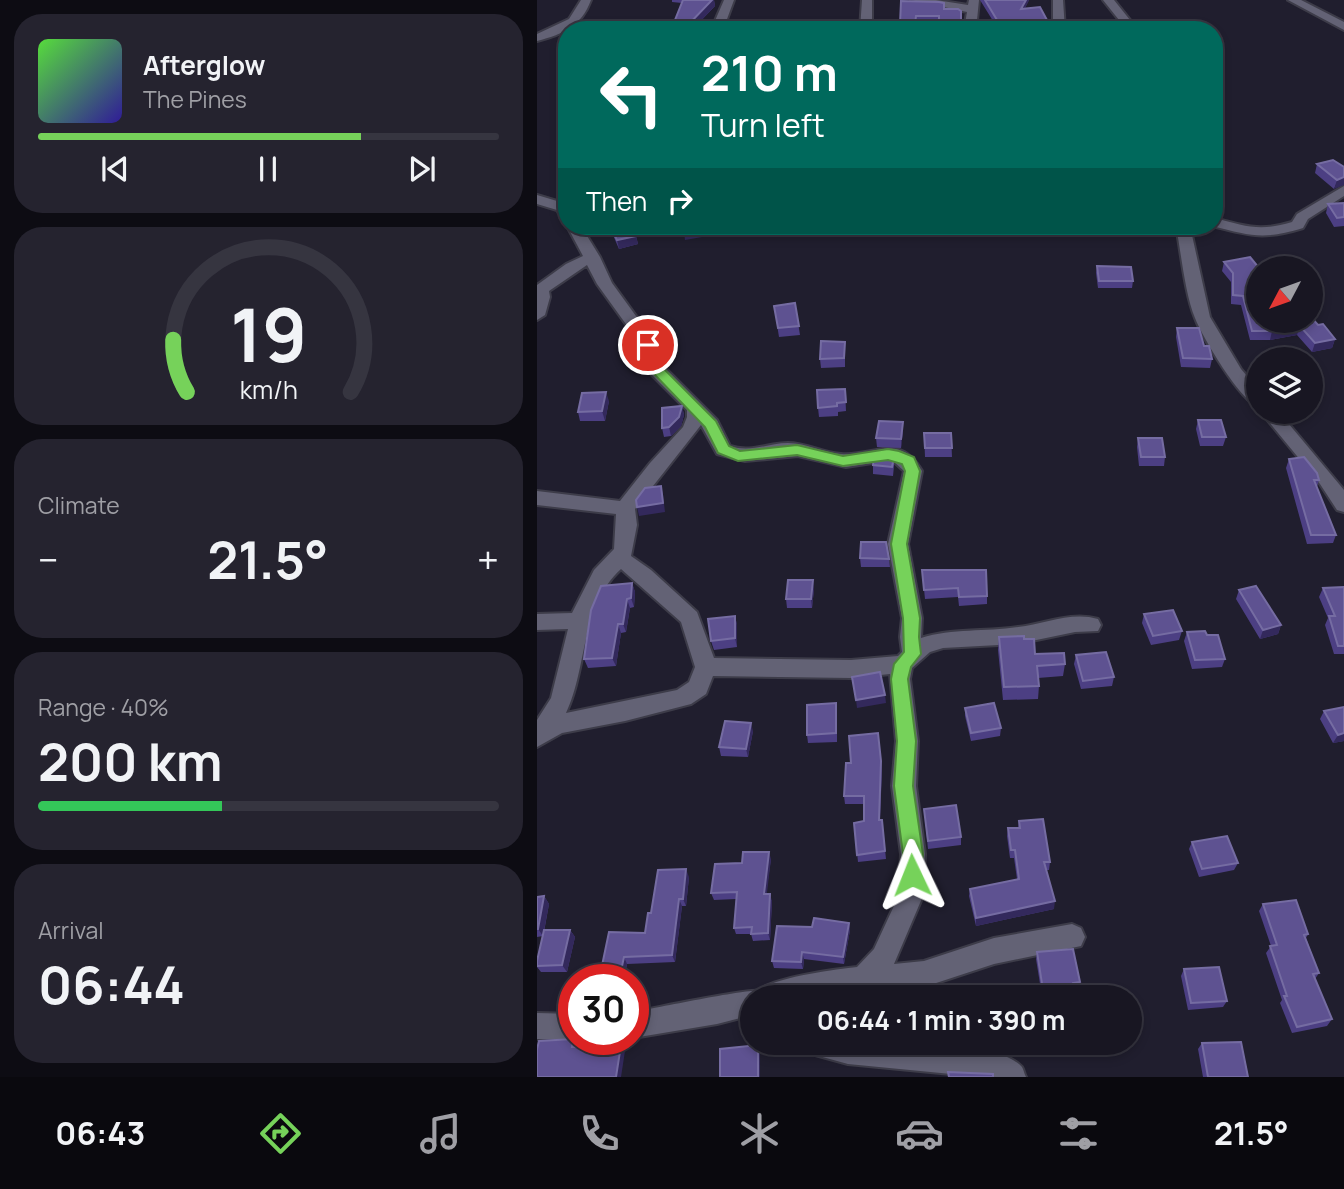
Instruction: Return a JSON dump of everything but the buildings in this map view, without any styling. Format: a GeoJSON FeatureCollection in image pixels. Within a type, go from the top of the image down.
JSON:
{"type":"FeatureCollection","features":[{"type":"Feature","properties":{"kind":"street"},"geometry":{"type":"LineString","coordinates":[[575,21],[581,16],[586,0]]}},
{"type":"Feature","properties":{"kind":"street"},"geometry":{"type":"LineString","coordinates":[[866,21],[867,0]]}},
{"type":"Feature","properties":{"kind":"street"},"geometry":{"type":"LineString","coordinates":[[916,0],[972,5]]}},
{"type":"Feature","properties":{"kind":"street"},"geometry":{"type":"LineString","coordinates":[[1058,0],[1059,21]]}},
{"type":"Feature","properties":{"kind":"street"},"geometry":{"type":"LineString","coordinates":[[1108,0],[1126,21]]}},
{"type":"Feature","properties":{"kind":"street"},"geometry":{"type":"LineString","coordinates":[[1294,0],[1344,27]]}},
{"type":"Feature","properties":{"kind":"street"},"geometry":{"type":"LineString","coordinates":[[719,21],[724,2]]}},
{"type":"Feature","properties":{"kind":"street"},"geometry":{"type":"LineString","coordinates":[[537,38],[558,32]]}},
{"type":"Feature","properties":{"kind":"street"},"geometry":{"type":"LineString","coordinates":[[1223,224],[1247,231],[1271,233],[1298,225],[1302,217],[1344,190]]}},
{"type":"Feature","properties":{"kind":"street"},"geometry":{"type":"LineString","coordinates":[[537,199],[558,206]]}},
{"type":"Feature","properties":{"kind":"street"},"geometry":{"type":"LineString","coordinates":[[580,235],[594,257],[605,284],[648,345],[658,371],[711,424],[723,450],[738,456],[797,450],[843,461],[888,454],[908,461],[913,471],[899,544],[912,618],[908,659],[899,679],[907,741],[903,786],[913,854],[911,897],[883,958],[864,978]]}},
{"type":"Feature","properties":{"kind":"street"},"geometry":{"type":"LineString","coordinates":[[1185,235],[1202,317],[1246,385]]}},
{"type":"Feature","properties":{"kind":"street"},"geometry":{"type":"LineString","coordinates":[[537,315],[542,297],[539,292],[571,267],[594,257]]}},
{"type":"Feature","properties":{"kind":"street"},"geometry":{"type":"LineString","coordinates":[[537,737],[553,716],[562,698],[582,613],[601,575],[620,558],[625,549],[625,508],[656,467],[690,430],[696,417],[695,408]]}},
{"type":"Feature","properties":{"kind":"street"},"geometry":{"type":"LineString","coordinates":[[1279,424],[1326,479],[1344,505]]}},
{"type":"Feature","properties":{"kind":"street"},"geometry":{"type":"LineString","coordinates":[[537,498],[625,508]]}},
{"type":"Feature","properties":{"kind":"street"},"geometry":{"type":"LineString","coordinates":[[537,737],[556,724],[683,698],[699,688],[706,667],[689,618],[644,575],[620,558]]}},
{"type":"Feature","properties":{"kind":"street"},"geometry":{"type":"LineString","coordinates":[[537,622],[580,621]]}},
{"type":"Feature","properties":{"kind":"street"},"geometry":{"type":"LineString","coordinates":[[706,667],[851,669],[908,659],[923,646],[943,640],[1017,636],[1075,624],[1091,625]]}},
{"type":"Feature","properties":{"kind":"street"},"geometry":{"type":"LineString","coordinates":[[820,985],[864,978],[883,980],[924,974],[994,951],[1072,937]]}},
{"type":"Feature","properties":{"kind":"street"},"geometry":{"type":"LineString","coordinates":[[649,1022],[740,1005]]}},
{"type":"Feature","properties":{"kind":"street"},"geometry":{"type":"LineString","coordinates":[[537,1026],[558,1027]]}},
{"type":"Feature","properties":{"kind":"street"},"geometry":{"type":"LineString","coordinates":[[899,1055],[981,1063],[998,1068],[1012,1077]]}},
{"type":"Feature","properties":{"kind":"route"},"geometry":{"type":"LineString","coordinates":[[648,345],[658,371],[711,424],[723,450],[738,456],[752,456],[781,450],[797,450],[843,461],[858,461],[873,455],[888,454],[908,461],[913,471],[899,544],[900,566],[912,618],[910,637],[913,654],[903,664],[899,679],[907,741],[903,786],[913,854],[912,875]]}}]}
